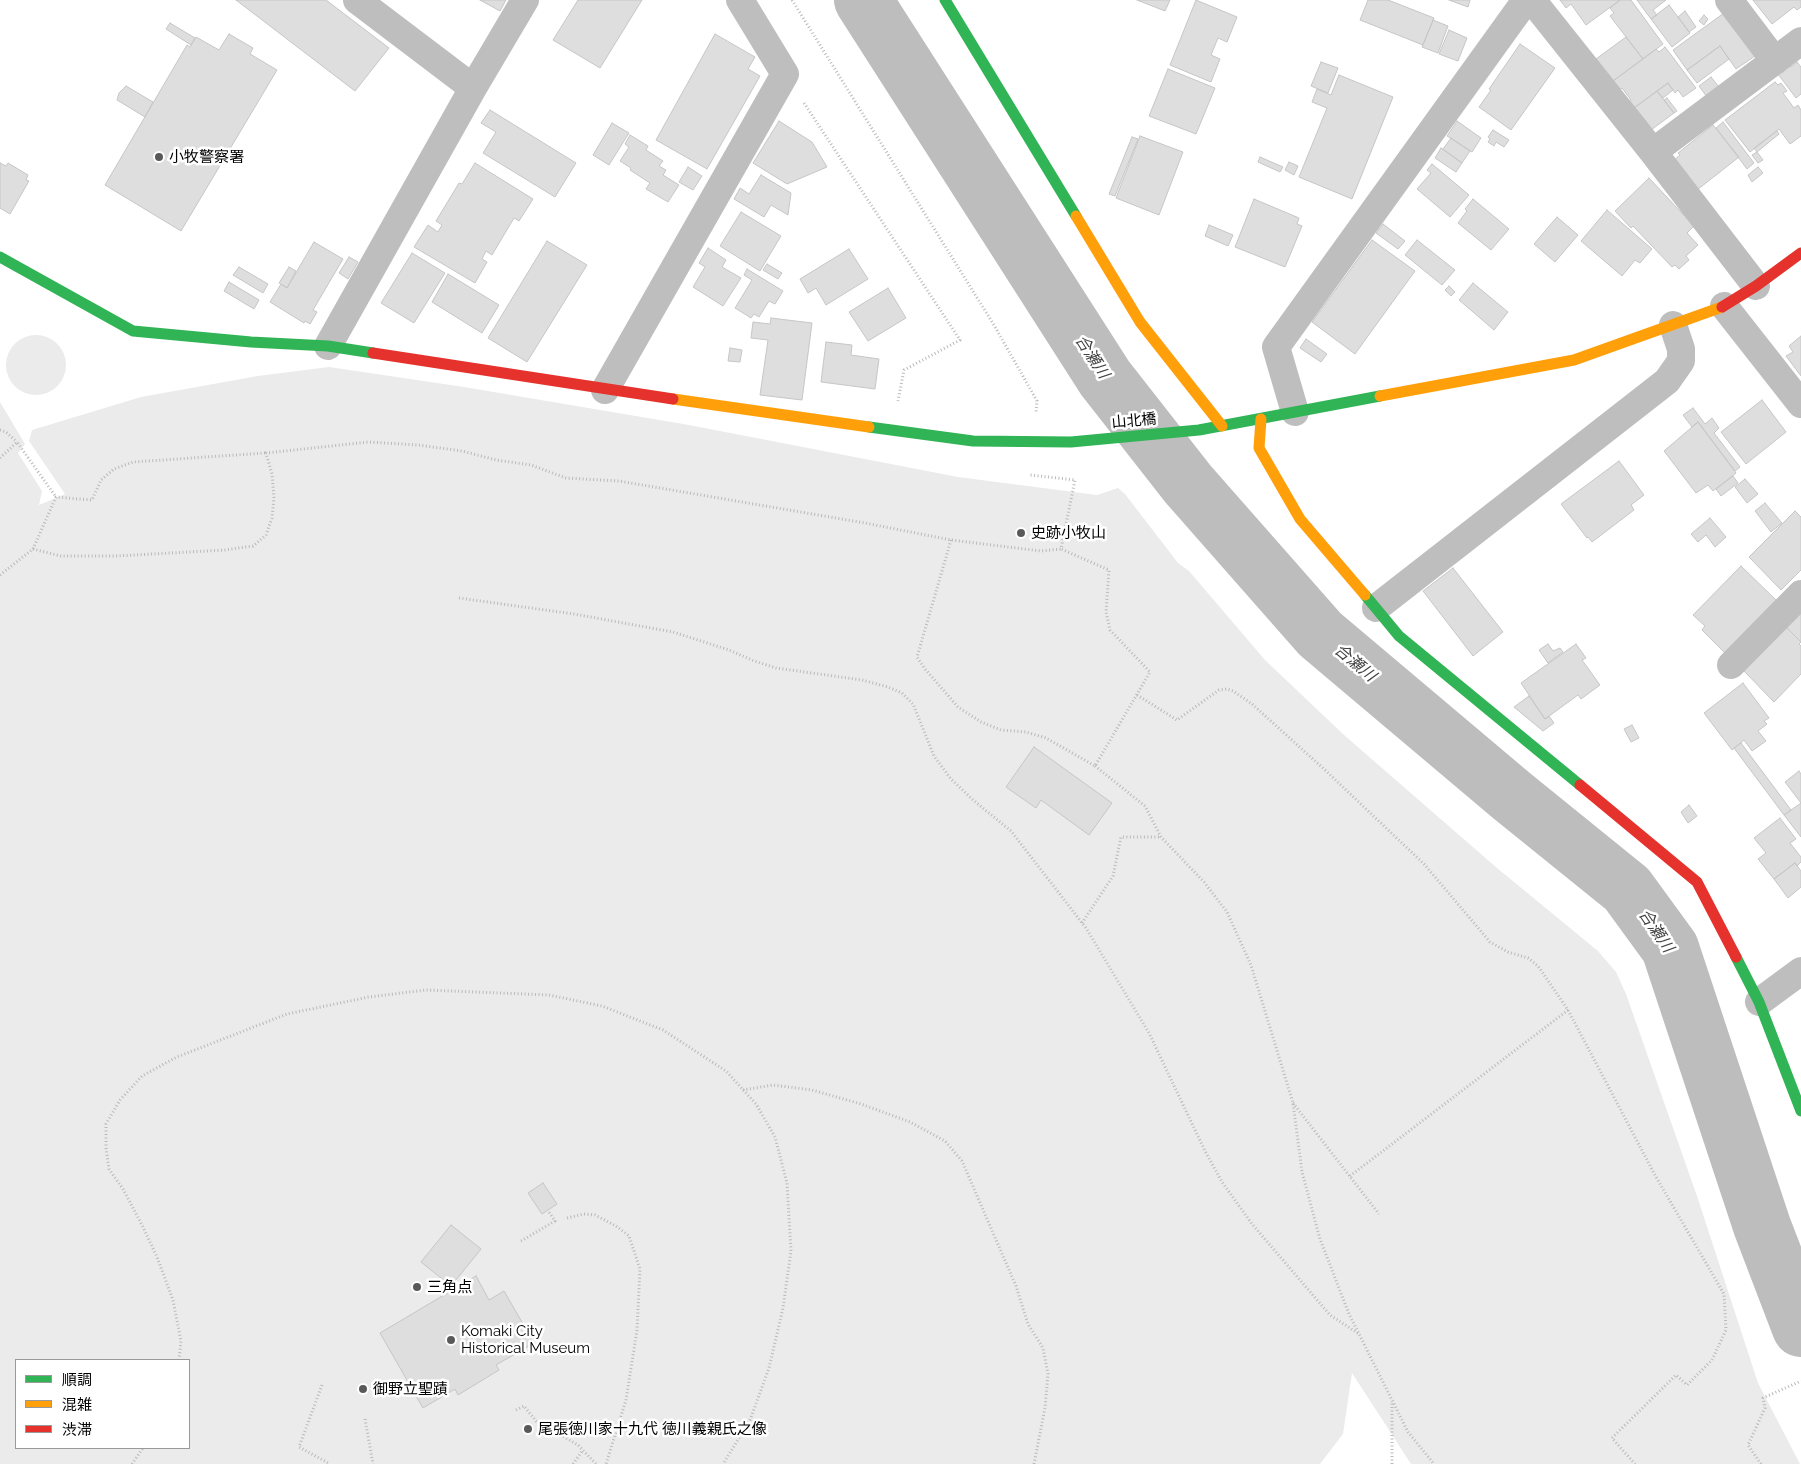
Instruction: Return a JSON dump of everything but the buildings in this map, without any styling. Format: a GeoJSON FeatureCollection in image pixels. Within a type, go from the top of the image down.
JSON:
{"type":"FeatureCollection","features":[{"type":"Feature","properties":{"kind":"street"},"geometry":{"type":"LineString","coordinates":[[357,0],[473,88]]}},
{"type":"Feature","properties":{"kind":"street"},"geometry":{"type":"LineString","coordinates":[[328,346],[473,88],[525,0]]}},
{"type":"Feature","properties":{"kind":"street"},"geometry":{"type":"LineString","coordinates":[[605,390],[784,74],[740,0]]}},
{"type":"Feature","properties":{"kind":"street"},"geometry":{"type":"LineString","coordinates":[[944,0],[1140,322],[1222,426]]}},
{"type":"Feature","properties":{"kind":"street"},"geometry":{"type":"LineString","coordinates":[[1295,412],[1276,347],[1526,0]]}},
{"type":"Feature","properties":{"kind":"street"},"geometry":{"type":"LineString","coordinates":[[1532,0],[1653,152],[1756,286]]}},
{"type":"Feature","properties":{"kind":"street"},"geometry":{"type":"LineString","coordinates":[[1729,0],[1775,60]]}},
{"type":"Feature","properties":{"kind":"street"},"geometry":{"type":"LineString","coordinates":[[1653,152],[1801,41]]}},
{"type":"Feature","properties":{"kind":"street","name":"山北橋"},"geometry":{"type":"LineString","coordinates":[[0,257],[133,331],[251,342],[328,346],[605,390],[973,441],[1071,442],[1199,430],[1574,360],[1724,306],[1756,286],[1801,253]]}},
{"type":"Feature","properties":{"kind":"street"},"geometry":{"type":"LineString","coordinates":[[1724,306],[1801,404]]}},
{"type":"Feature","properties":{"kind":"street"},"geometry":{"type":"LineString","coordinates":[[1376,608],[1667,381],[1681,361],[1681,349],[1673,325]]}},
{"type":"Feature","properties":{"kind":"street"},"geometry":{"type":"LineString","coordinates":[[1262,419],[1259,448],[1300,519],[1399,636],[1697,882],[1759,1002],[1801,1111]]}},
{"type":"Feature","properties":{"kind":"street"},"geometry":{"type":"LineString","coordinates":[[1731,665],[1801,594]]}},
{"type":"Feature","properties":{"kind":"street"},"geometry":{"type":"LineString","coordinates":[[1759,1002],[1801,970]]}},
{"type":"Feature","properties":{"kind":"path"},"geometry":{"type":"LineString","coordinates":[[792,0],[994,325],[1037,401],[1036,415]]}},
{"type":"Feature","properties":{"kind":"path"},"geometry":{"type":"LineString","coordinates":[[784,74],[960,340],[904,370],[898,405]]}},
{"type":"Feature","properties":{"kind":"path"},"geometry":{"type":"LineString","coordinates":[[1028,415],[1044,415]]}},
{"type":"Feature","properties":{"kind":"path"},"geometry":{"type":"LineString","coordinates":[[0,430],[6,432],[17,442],[56,497],[92,500],[101,480],[114,469],[133,462],[266,453],[368,442],[418,444],[531,465],[566,478],[619,481],[865,523],[951,540],[1041,551],[1061,549],[1109,570],[1106,612],[1110,630],[1150,672],[1095,766]]}},
{"type":"Feature","properties":{"kind":"path"},"geometry":{"type":"LineString","coordinates":[[0,458],[17,442]]}},
{"type":"Feature","properties":{"kind":"path"},"geometry":{"type":"LineString","coordinates":[[33,548],[61,556],[116,556],[225,550],[254,546],[266,535],[272,518],[274,498],[272,474],[266,453]]}},
{"type":"Feature","properties":{"kind":"path"},"geometry":{"type":"LineString","coordinates":[[1021,474],[1075,480],[1061,549]]}},
{"type":"Feature","properties":{"kind":"path"},"geometry":{"type":"LineString","coordinates":[[0,575],[33,548],[56,497]]}},
{"type":"Feature","properties":{"kind":"path"},"geometry":{"type":"LineString","coordinates":[[951,540],[917,657],[924,669],[958,707],[981,722],[1001,730],[1026,732],[1046,738],[1095,766],[1146,806],[1161,837],[1204,882],[1227,912],[1251,966],[1293,1103],[1302,1172],[1320,1239],[1358,1334],[1408,1432],[1434,1464]]}},
{"type":"Feature","properties":{"kind":"path"},"geometry":{"type":"LineString","coordinates":[[459,598],[574,614],[673,632],[776,668],[862,680],[902,693],[913,704],[934,756],[951,779],[1011,831],[1082,923],[1149,1033],[1205,1151],[1222,1182],[1252,1224],[1330,1315],[1358,1334]]}},
{"type":"Feature","properties":{"kind":"path"},"geometry":{"type":"LineString","coordinates":[[1137,695],[1177,720],[1219,690],[1227,689],[1252,704],[1424,864],[1490,942],[1508,952],[1528,958],[1538,966],[1568,1010],[1656,1177],[1724,1294],[1726,1330],[1712,1360],[1687,1385],[1676,1375],[1612,1438],[1635,1464]]}},
{"type":"Feature","properties":{"kind":"path"},"geometry":{"type":"LineString","coordinates":[[1082,923],[1114,876],[1121,837],[1161,837]]}},
{"type":"Feature","properties":{"kind":"path"},"geometry":{"type":"LineString","coordinates":[[179,1359],[181,1340],[172,1300],[142,1225],[123,1189],[109,1169],[106,1124],[120,1100],[142,1076],[177,1057],[287,1014],[369,997],[426,990],[549,995],[602,1006],[662,1030],[726,1071],[756,1104],[775,1138],[787,1183],[791,1251],[783,1308],[769,1368],[750,1420],[723,1464]]}},
{"type":"Feature","properties":{"kind":"path"},"geometry":{"type":"LineString","coordinates":[[1350,1176],[1568,1010]]}},
{"type":"Feature","properties":{"kind":"path"},"geometry":{"type":"LineString","coordinates":[[743,1090],[773,1085],[812,1090],[861,1104],[910,1122],[945,1141],[962,1161],[1016,1286],[1028,1324],[1043,1348],[1048,1374],[1045,1408],[1034,1464]]}},
{"type":"Feature","properties":{"kind":"path"},"geometry":{"type":"LineString","coordinates":[[1293,1103],[1379,1214]]}},
{"type":"Feature","properties":{"kind":"path"},"geometry":{"type":"LineString","coordinates":[[521,1241],[555,1221],[550,1212]]}},
{"type":"Feature","properties":{"kind":"path"},"geometry":{"type":"LineString","coordinates":[[567,1218],[584,1214],[595,1215],[616,1226],[629,1236],[640,1269],[637,1330],[626,1400],[606,1464]]}},
{"type":"Feature","properties":{"kind":"path"},"geometry":{"type":"LineString","coordinates":[[1761,1464],[1748,1445],[1765,1408],[1762,1398],[1801,1381]]}},
{"type":"Feature","properties":{"kind":"path"},"geometry":{"type":"LineString","coordinates":[[322,1386],[299,1447],[330,1464]]}},
{"type":"Feature","properties":{"kind":"path"},"geometry":{"type":"LineString","coordinates":[[1392,1401],[1392,1464]]}},
{"type":"Feature","properties":{"kind":"path"},"geometry":{"type":"LineString","coordinates":[[516,1410],[524,1406],[536,1421],[578,1445],[596,1464]]}},
{"type":"Feature","properties":{"kind":"path"},"geometry":{"type":"LineString","coordinates":[[365,1419],[373,1464]]}},
{"type":"Feature","properties":{"kind":"path"},"geometry":{"type":"LineString","coordinates":[[132,1464],[142,1449]]}},
{"type":"Feature","properties":{"kind":"path"},"geometry":{"type":"LineString","coordinates":[[573,1464],[583,1450]]}},
{"type":"Feature","properties":{"kind":"shaded area"},"geometry":{"type":"Polygon","coordinates":[[[30,335],[42,335],[53,340],[61,348],[66,359],[64,377],[53,390],[42,395],[30,395],[19,390],[11,382],[6,371],[6,359],[11,348],[19,340],[30,335]]]}},
{"type":"Feature","properties":{"kind":"shaded area"},"geometry":{"type":"Polygon","coordinates":[[[329,367],[464,387],[689,425],[958,477],[1097,495],[1118,488],[1125,494],[1178,563],[1189,571],[1265,660],[1344,735],[1497,868],[1598,951],[1616,972],[1626,994],[1698,1199],[1758,1383],[1800,1464],[1411,1464],[1352,1373],[1343,1434],[1320,1464],[0,1464],[0,402],[25,444],[18,453],[42,491],[39,505],[65,494],[29,441],[32,430],[141,397],[258,376],[329,367]]]}},
{"type":"Feature","properties":{"kind":"waterway","name":"合瀬川"},"geometry":{"type":"LineString","coordinates":[[863,0],[1105,378],[1188,484],[1320,634],[1512,796],[1627,889],[1670,948],[1762,1226],[1801,1328]]}},
{"type":"Feature","properties":{"kind":"traffic: fast"},"geometry":{"type":"LineString","coordinates":[[945,0],[1076,216]]}},
{"type":"Feature","properties":{"kind":"traffic: fast"},"geometry":{"type":"LineString","coordinates":[[0,257],[133,331],[251,342],[328,346],[373,353]]}},
{"type":"Feature","properties":{"kind":"traffic: fast"},"geometry":{"type":"LineString","coordinates":[[869,427],[973,441],[1071,442],[1199,430],[1380,396]]}},
{"type":"Feature","properties":{"kind":"traffic: fast"},"geometry":{"type":"LineString","coordinates":[[1365,595],[1399,636],[1580,785]]}},
{"type":"Feature","properties":{"kind":"traffic: fast"},"geometry":{"type":"LineString","coordinates":[[1736,957],[1759,1002],[1801,1111]]}},
{"type":"Feature","properties":{"kind":"traffic: slow"},"geometry":{"type":"LineString","coordinates":[[1076,216],[1140,322],[1222,426]]}},
{"type":"Feature","properties":{"kind":"traffic: slow"},"geometry":{"type":"LineString","coordinates":[[1380,396],[1574,360],[1722,307]]}},
{"type":"Feature","properties":{"kind":"traffic: slow"},"geometry":{"type":"LineString","coordinates":[[673,399],[869,427]]}},
{"type":"Feature","properties":{"kind":"traffic: slow"},"geometry":{"type":"LineString","coordinates":[[1261,419],[1259,448],[1300,519],[1365,595]]}},
{"type":"Feature","properties":{"kind":"traffic: jam"},"geometry":{"type":"LineString","coordinates":[[1722,307],[1756,286],[1801,253]]}},
{"type":"Feature","properties":{"kind":"traffic: jam"},"geometry":{"type":"LineString","coordinates":[[373,353],[673,399]]}},
{"type":"Feature","properties":{"kind":"traffic: jam"},"geometry":{"type":"LineString","coordinates":[[1580,785],[1697,882],[1736,957]]}},
{"type":"Feature","properties":{"kind":"place","name":"小牧警察署"},"geometry":{"type":"Point","coordinates":[159,157]}},
{"type":"Feature","properties":{"kind":"place","name":"史跡小牧山"},"geometry":{"type":"Point","coordinates":[1021,533]}},
{"type":"Feature","properties":{"kind":"place","name":"三角点"},"geometry":{"type":"Point","coordinates":[417,1287]}},
{"type":"Feature","properties":{"kind":"place","name":"Komaki City Historical Museum"},"geometry":{"type":"Point","coordinates":[451,1340]}},
{"type":"Feature","properties":{"kind":"place","name":"御野立聖蹟"},"geometry":{"type":"Point","coordinates":[363,1389]}},
{"type":"Feature","properties":{"kind":"place","name":"尾張徳川家十九代 徳川義親氏之像"},"geometry":{"type":"Point","coordinates":[528,1429]}}]}
